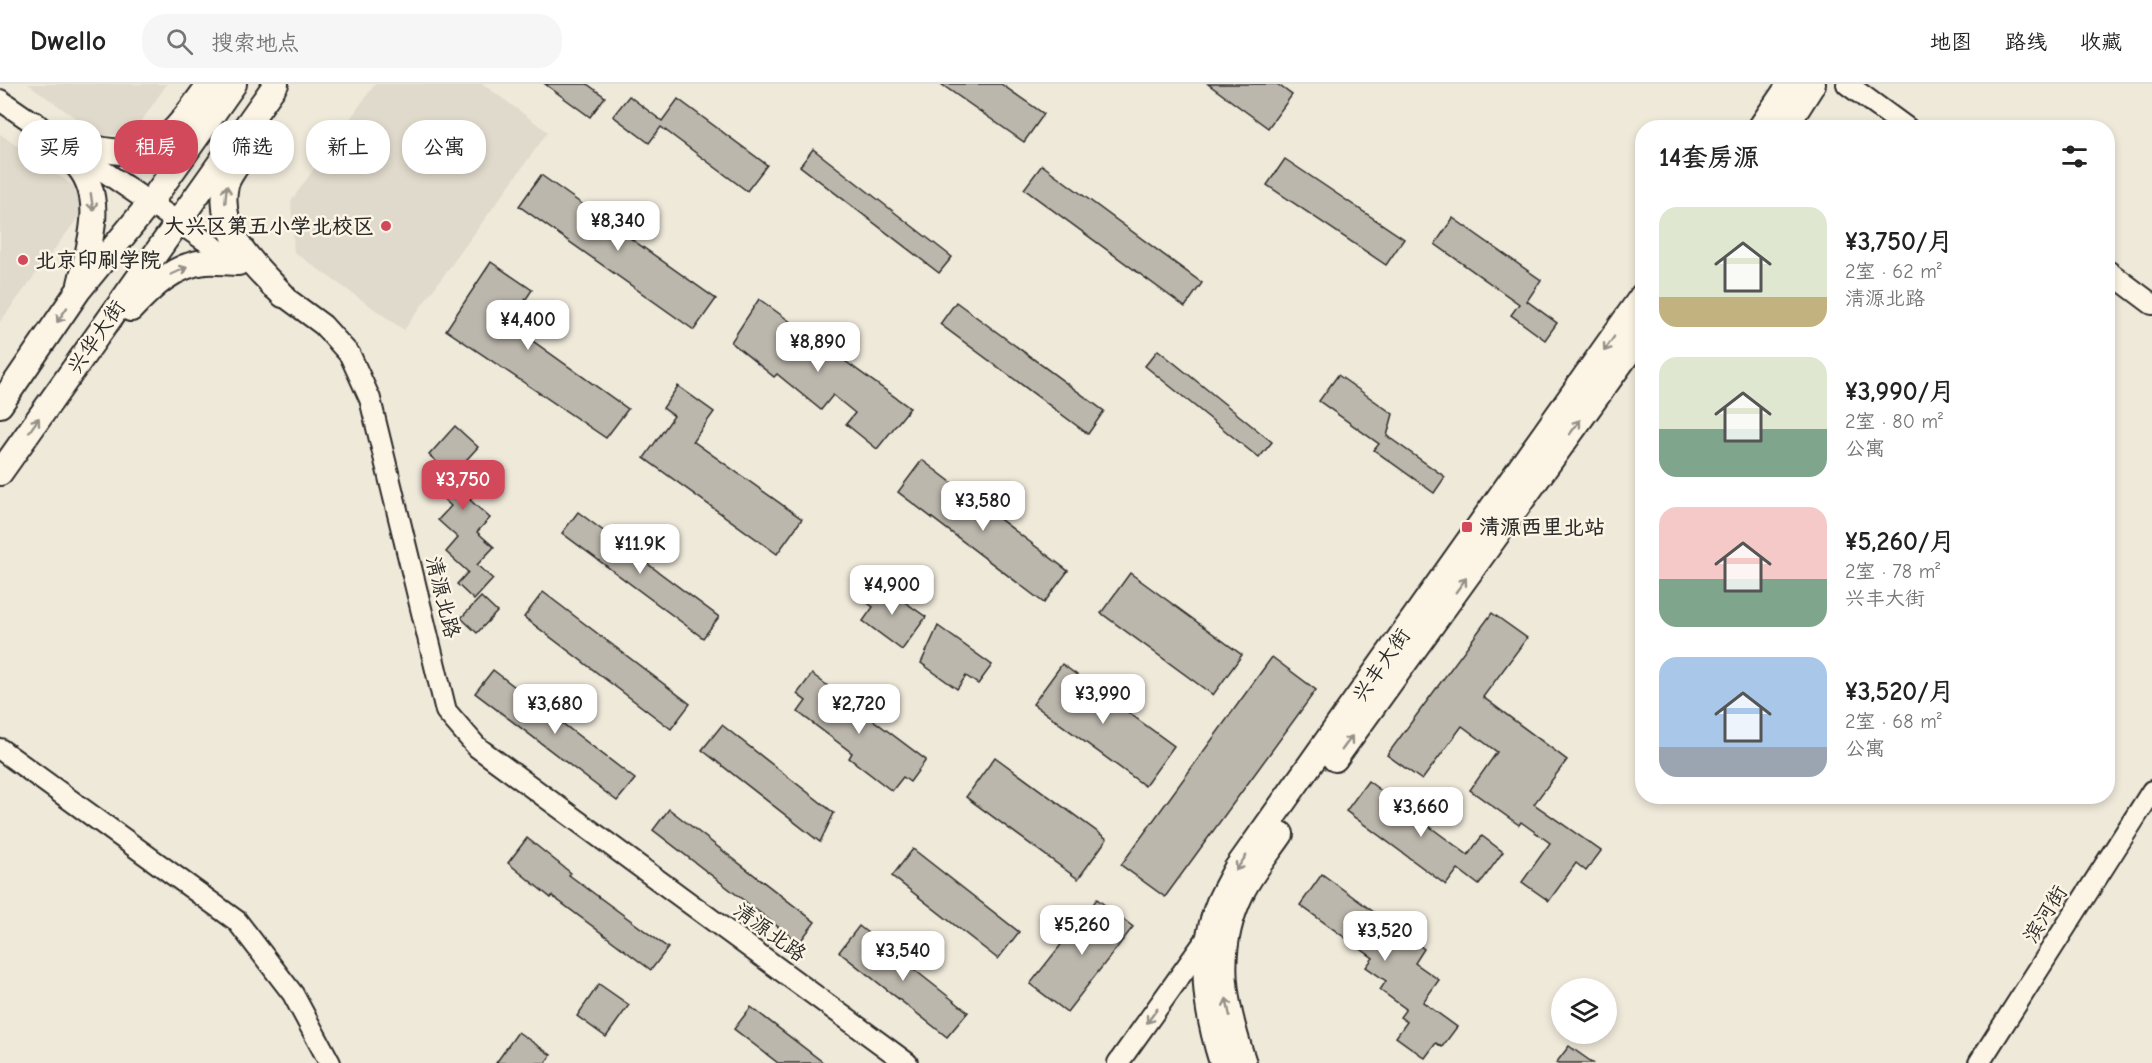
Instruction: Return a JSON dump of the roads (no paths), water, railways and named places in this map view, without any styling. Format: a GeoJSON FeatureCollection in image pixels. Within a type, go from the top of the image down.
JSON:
{"type":"FeatureCollection","features":[{"type":"Feature","properties":{"kind":"main road"},"geometry":{"type":"LineString","coordinates":[[102,148],[126,152],[150,148],[173,131],[210,84]]}},
{"type":"Feature","properties":{"kind":"main road","name":"兴华大街"},"geometry":{"type":"LineString","coordinates":[[0,405],[78,291],[150,203],[234,84]]}},
{"type":"Feature","properties":{"kind":"main road"},"geometry":{"type":"LineString","coordinates":[[276,84],[256,137],[227,183],[224,209],[232,233],[250,261],[283,295]]}},
{"type":"Feature","properties":{"kind":"main road","name":"兴华大街"},"geometry":{"type":"LineString","coordinates":[[0,473],[276,84]]}},
{"type":"Feature","properties":{"kind":"main road"},"geometry":{"type":"LineString","coordinates":[[1765,120],[1790,84]]}},
{"type":"Feature","properties":{"kind":"main road"},"geometry":{"type":"LineString","coordinates":[[1790,120],[1813,84]]}},
{"type":"Feature","properties":{"kind":"main road"},"geometry":{"type":"LineString","coordinates":[[78,291],[94,217],[90,189],[83,174]]}},
{"type":"Feature","properties":{"kind":"main road"},"geometry":{"type":"LineString","coordinates":[[87,349],[120,322],[153,286],[178,270],[205,262],[238,264]]}},
{"type":"Feature","properties":{"kind":"main road","name":"兴丰大街"},"geometry":{"type":"LineString","coordinates":[[1222,1063],[1207,1002],[1204,974],[1210,934],[1219,903],[1236,869],[1635,306]]}},
{"type":"Feature","properties":{"kind":"main road","name":"兴丰大街"},"geometry":{"type":"LineString","coordinates":[[1244,1063],[1234,1034],[1224,983],[1230,920],[1243,890],[1635,344]]}},
{"type":"Feature","properties":{"kind":"street"},"geometry":{"type":"LineString","coordinates":[[1847,84],[1896,120]]}},
{"type":"Feature","properties":{"kind":"street","name":"清源北路"},"geometry":{"type":"LineString","coordinates":[[0,100],[28,120]]}},
{"type":"Feature","properties":{"kind":"street","name":"清源北路"},"geometry":{"type":"LineString","coordinates":[[102,170],[283,295],[323,325],[350,355],[370,399],[446,711],[477,747],[907,1063]]}},
{"type":"Feature","properties":{"kind":"street"},"geometry":{"type":"LineString","coordinates":[[2115,277],[2152,303]]}},
{"type":"Feature","properties":{"kind":"street"},"geometry":{"type":"LineString","coordinates":[[0,748],[237,921],[293,994],[330,1063]]}},
{"type":"Feature","properties":{"kind":"street","name":"滨河街"},"geometry":{"type":"LineString","coordinates":[[1979,1063],[2152,791]]}},
{"type":"Feature","properties":{"kind":"street"},"geometry":{"type":"LineString","coordinates":[[1118,1063],[1210,934]]}},
{"type":"Feature","properties":{"kind":"place","name":"大兴区第五小学北校区"},"geometry":{"type":"Point","coordinates":[386,226]}},
{"type":"Feature","properties":{"kind":"place","name":"北京印刷学院"},"geometry":{"type":"Point","coordinates":[23,260]}},
{"type":"Feature","properties":{"kind":"place","name":"清源西里北站"},"geometry":{"type":"Point","coordinates":[1467,527]}}]}
